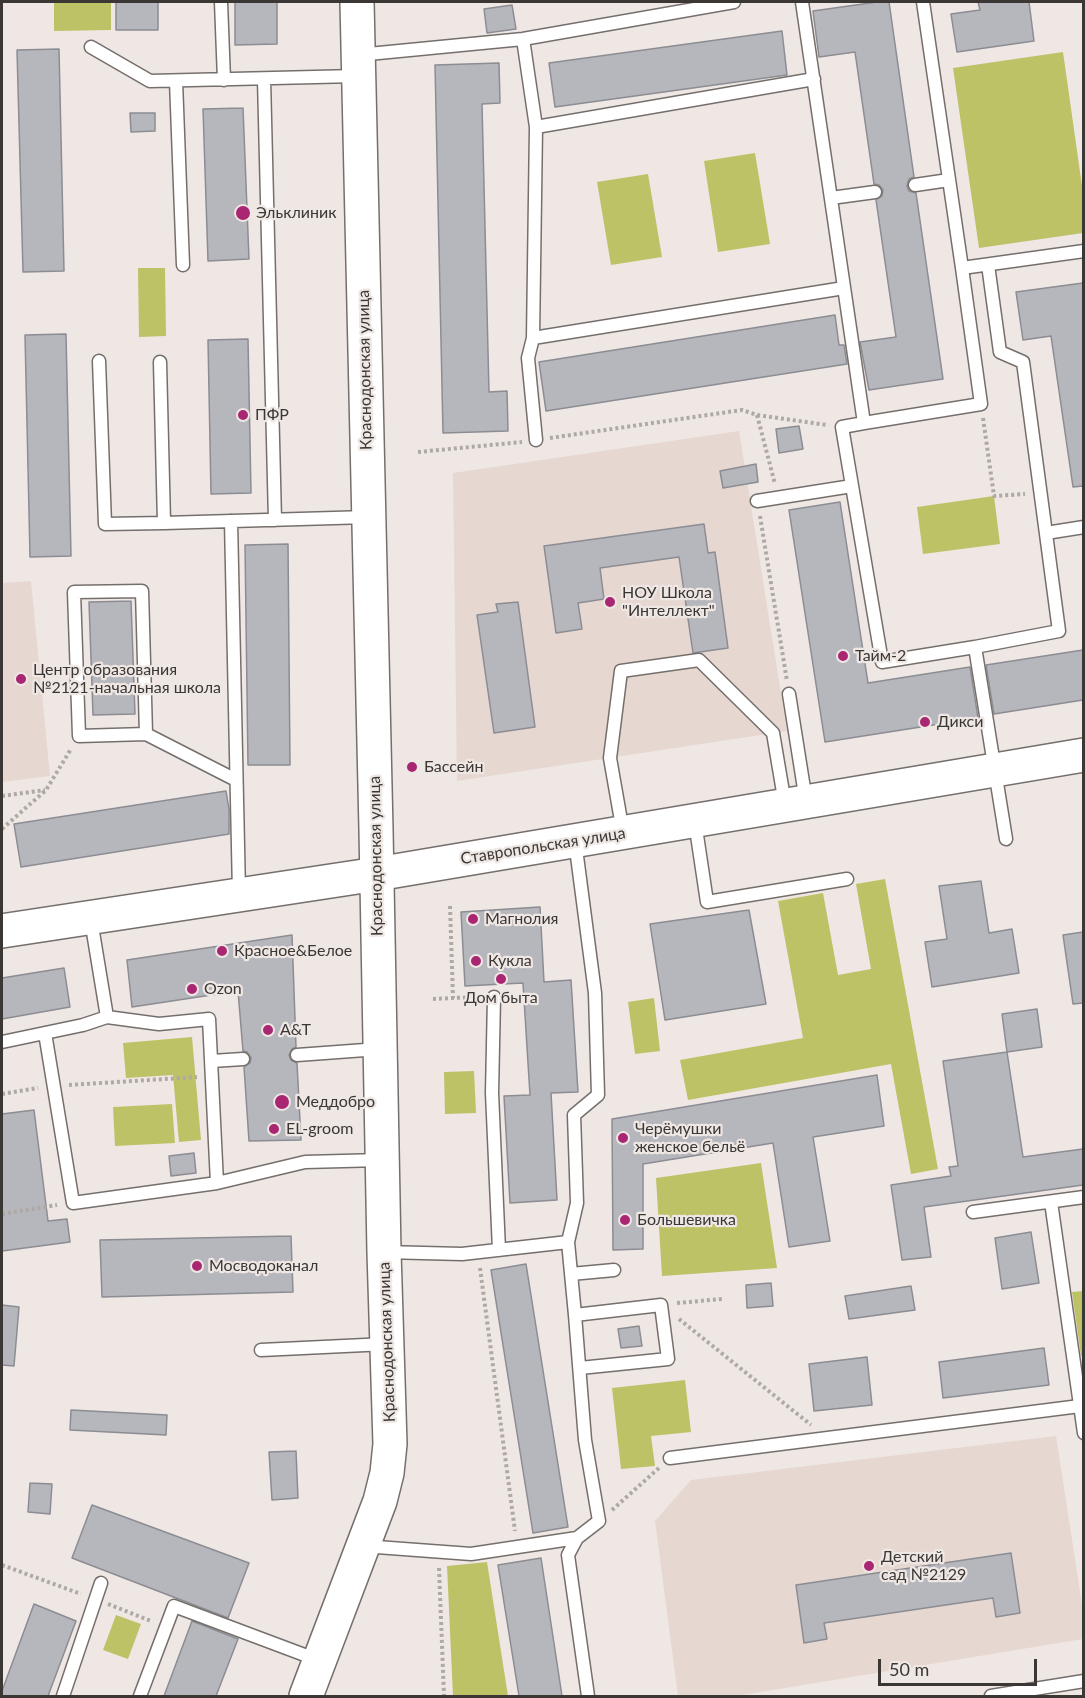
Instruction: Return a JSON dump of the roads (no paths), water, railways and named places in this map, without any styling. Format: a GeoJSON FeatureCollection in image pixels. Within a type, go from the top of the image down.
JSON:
{"type":"FeatureCollection","features":[{"type":"Feature","properties":{"kind":"main road","name":"Краснодонская улица"},"geometry":{"type":"LineString","coordinates":[[306,1696],[380,1501],[387,1473],[390,1444],[357,2]]}},
{"type":"Feature","properties":{"kind":"main road","name":"Ставропольская улица"},"geometry":{"type":"LineString","coordinates":[[2,931],[575,842],[1083,755]]}},
{"type":"Feature","properties":{"kind":"lane"},"geometry":{"type":"LineString","coordinates":[[220,2],[224,80]]}},
{"type":"Feature","properties":{"kind":"lane"},"geometry":{"type":"LineString","coordinates":[[90,47],[150,81],[264,79],[522,39],[705,4],[734,2]]}},
{"type":"Feature","properties":{"kind":"lane"},"geometry":{"type":"LineString","coordinates":[[802,2],[864,423]]}},
{"type":"Feature","properties":{"kind":"lane"},"geometry":{"type":"LineString","coordinates":[[923,2],[981,404],[842,427],[882,662],[1059,631],[1023,362],[1000,352],[988,265]]}},
{"type":"Feature","properties":{"kind":"lane"},"geometry":{"type":"LineString","coordinates":[[522,39],[536,127],[532,338],[528,358],[536,441]]}},
{"type":"Feature","properties":{"kind":"lane"},"geometry":{"type":"LineString","coordinates":[[264,79],[274,520]]}},
{"type":"Feature","properties":{"kind":"lane"},"geometry":{"type":"LineString","coordinates":[[536,127],[814,79]]}},
{"type":"Feature","properties":{"kind":"lane"},"geometry":{"type":"LineString","coordinates":[[176,81],[183,265]]}},
{"type":"Feature","properties":{"kind":"lane"},"geometry":{"type":"LineString","coordinates":[[915,186],[949,180]]}},
{"type":"Feature","properties":{"kind":"lane"},"geometry":{"type":"LineString","coordinates":[[831,198],[875,192]]}},
{"type":"Feature","properties":{"kind":"lane"},"geometry":{"type":"LineString","coordinates":[[962,268],[1083,251]]}},
{"type":"Feature","properties":{"kind":"lane"},"geometry":{"type":"LineString","coordinates":[[532,338],[844,288]]}},
{"type":"Feature","properties":{"kind":"lane"},"geometry":{"type":"LineString","coordinates":[[99,361],[105,524],[369,517]]}},
{"type":"Feature","properties":{"kind":"lane"},"geometry":{"type":"LineString","coordinates":[[160,362],[165,523]]}},
{"type":"Feature","properties":{"kind":"lane"},"geometry":{"type":"LineString","coordinates":[[757,501],[852,486]]}},
{"type":"Feature","properties":{"kind":"lane"},"geometry":{"type":"LineString","coordinates":[[231,521],[239,894]]}},
{"type":"Feature","properties":{"kind":"lane"},"geometry":{"type":"LineString","coordinates":[[1046,533],[1083,527]]}},
{"type":"Feature","properties":{"kind":"lane"},"geometry":{"type":"LineString","coordinates":[[146,734],[142,591],[74,592],[79,736],[146,734],[236,780]]}},
{"type":"Feature","properties":{"kind":"lane"},"geometry":{"type":"LineString","coordinates":[[975,647],[1006,839]]}},
{"type":"Feature","properties":{"kind":"lane"},"geometry":{"type":"LineString","coordinates":[[623,833],[610,758],[621,671],[699,660],[773,733],[796,804]]}},
{"type":"Feature","properties":{"kind":"lane"},"geometry":{"type":"LineString","coordinates":[[789,694],[796,804]]}},
{"type":"Feature","properties":{"kind":"lane"},"geometry":{"type":"LineString","coordinates":[[694,821],[706,902],[847,879]]}},
{"type":"Feature","properties":{"kind":"lane"},"geometry":{"type":"LineString","coordinates":[[575,842],[595,993],[598,1095],[574,1115],[576,1203],[568,1242],[585,1440],[599,1521],[577,1538],[568,1555],[588,1696]]}},
{"type":"Feature","properties":{"kind":"lane"},"geometry":{"type":"LineString","coordinates":[[91,916],[106,1017]]}},
{"type":"Feature","properties":{"kind":"lane"},"geometry":{"type":"LineString","coordinates":[[494,997],[492,1093],[499,1250]]}},
{"type":"Feature","properties":{"kind":"lane"},"geometry":{"type":"LineString","coordinates":[[2,1042],[83,1025],[106,1017],[159,1024],[209,1019],[217,1183]]}},
{"type":"Feature","properties":{"kind":"lane"},"geometry":{"type":"LineString","coordinates":[[45,1032],[73,1203],[217,1183],[305,1162],[382,1160]]}},
{"type":"Feature","properties":{"kind":"lane"},"geometry":{"type":"LineString","coordinates":[[297,1055],[380,1049]]}},
{"type":"Feature","properties":{"kind":"lane"},"geometry":{"type":"LineString","coordinates":[[212,1061],[243,1059]]}},
{"type":"Feature","properties":{"kind":"lane"},"geometry":{"type":"LineString","coordinates":[[973,1212],[1083,1197]]}},
{"type":"Feature","properties":{"kind":"lane"},"geometry":{"type":"LineString","coordinates":[[1051,1202],[1083,1433]]}},
{"type":"Feature","properties":{"kind":"lane"},"geometry":{"type":"LineString","coordinates":[[384,1252],[462,1254],[568,1242]]}},
{"type":"Feature","properties":{"kind":"lane"},"geometry":{"type":"LineString","coordinates":[[571,1274],[614,1270]]}},
{"type":"Feature","properties":{"kind":"lane"},"geometry":{"type":"LineString","coordinates":[[575,1315],[662,1305],[668,1359],[580,1368]]}},
{"type":"Feature","properties":{"kind":"lane"},"geometry":{"type":"LineString","coordinates":[[261,1350],[387,1344]]}},
{"type":"Feature","properties":{"kind":"lane"},"geometry":{"type":"LineString","coordinates":[[670,1458],[1080,1406]]}},
{"type":"Feature","properties":{"kind":"lane"},"geometry":{"type":"LineString","coordinates":[[362,1546],[471,1554],[577,1538]]}},
{"type":"Feature","properties":{"kind":"lane"},"geometry":{"type":"LineString","coordinates":[[63,1696],[101,1584]]}},
{"type":"Feature","properties":{"kind":"lane"},"geometry":{"type":"LineString","coordinates":[[141,1696],[174,1605],[319,1660]]}},
{"type":"Feature","properties":{"kind":"lane"},"geometry":{"type":"LineString","coordinates":[[991,1696],[1083,1681]]}},
{"type":"Feature","properties":{"kind":"place","name":"Эльклиник"},"geometry":{"type":"Point","coordinates":[243,213]}},
{"type":"Feature","properties":{"kind":"place","name":"ПФР"},"geometry":{"type":"Point","coordinates":[243,415]}},
{"type":"Feature","properties":{"kind":"place","name":"НОУ Школа \"Интеллект\""},"geometry":{"type":"Point","coordinates":[610,602]}},
{"type":"Feature","properties":{"kind":"place","name":"Тайм-2"},"geometry":{"type":"Point","coordinates":[843,656]}},
{"type":"Feature","properties":{"kind":"place","name":"Центр образования №2121-начальная школа"},"geometry":{"type":"Point","coordinates":[21,679]}},
{"type":"Feature","properties":{"kind":"place","name":"Дикси"},"geometry":{"type":"Point","coordinates":[925,722]}},
{"type":"Feature","properties":{"kind":"place","name":"Бассейн"},"geometry":{"type":"Point","coordinates":[412,767]}},
{"type":"Feature","properties":{"kind":"place","name":"Магнолия"},"geometry":{"type":"Point","coordinates":[473,919]}},
{"type":"Feature","properties":{"kind":"place","name":"Красное&Белое"},"geometry":{"type":"Point","coordinates":[222,951]}},
{"type":"Feature","properties":{"kind":"place","name":"Кукла"},"geometry":{"type":"Point","coordinates":[476,961]}},
{"type":"Feature","properties":{"kind":"place","name":"Дом быта"},"geometry":{"type":"Point","coordinates":[501,979]}},
{"type":"Feature","properties":{"kind":"place","name":"Ozon"},"geometry":{"type":"Point","coordinates":[192,989]}},
{"type":"Feature","properties":{"kind":"place","name":"A&T"},"geometry":{"type":"Point","coordinates":[268,1030]}},
{"type":"Feature","properties":{"kind":"place","name":"Меддобро"},"geometry":{"type":"Point","coordinates":[282,1102]}},
{"type":"Feature","properties":{"kind":"place","name":"EL-groom"},"geometry":{"type":"Point","coordinates":[274,1129]}},
{"type":"Feature","properties":{"kind":"place","name":"Черёмушки женское бельё"},"geometry":{"type":"Point","coordinates":[623,1138]}},
{"type":"Feature","properties":{"kind":"place","name":"Большевичка"},"geometry":{"type":"Point","coordinates":[625,1220]}},
{"type":"Feature","properties":{"kind":"place","name":"Мосводоканал"},"geometry":{"type":"Point","coordinates":[197,1266]}},
{"type":"Feature","properties":{"kind":"place","name":"Детский сад №2129"},"geometry":{"type":"Point","coordinates":[869,1566]}}]}
